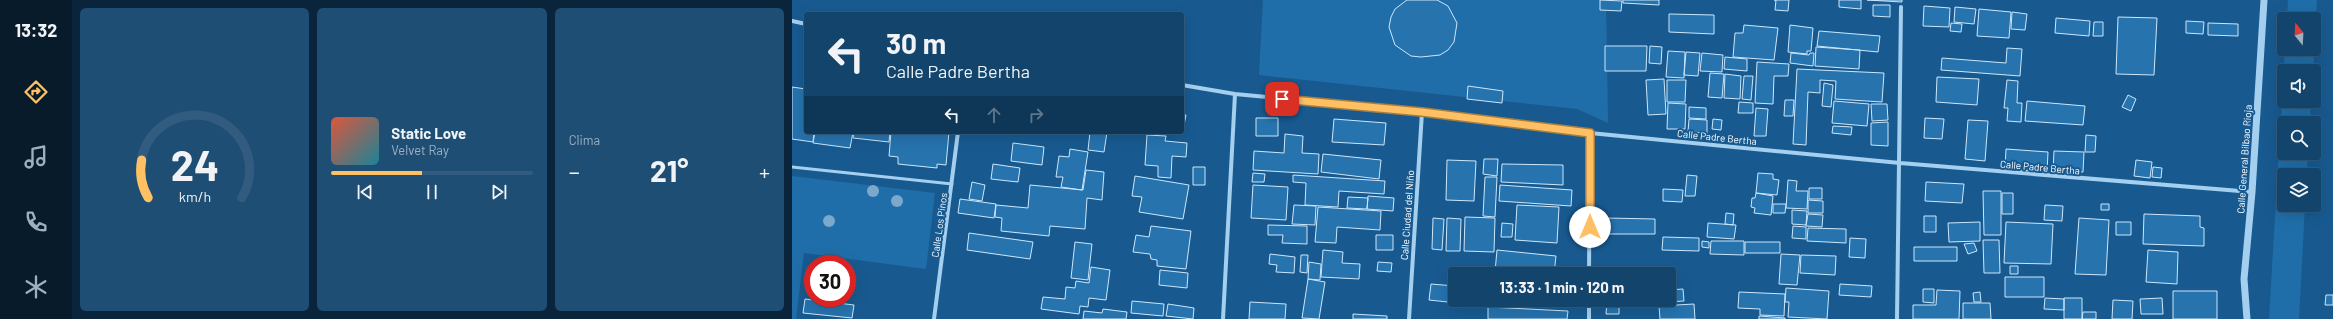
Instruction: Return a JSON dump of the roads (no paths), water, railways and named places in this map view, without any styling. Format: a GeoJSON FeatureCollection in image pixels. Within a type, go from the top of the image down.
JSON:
{"type":"FeatureCollection","features":[{"type":"Feature","properties":{"kind":"street","name":"Calle General Bilbao Rioja"},"geometry":{"type":"LineString","coordinates":[[2246,319],[2244,279],[2252,192],[2264,0]]}},
{"type":"Feature","properties":{"kind":"street"},"geometry":{"type":"LineString","coordinates":[[1897,319],[1901,7]]}},
{"type":"Feature","properties":{"kind":"street"},"geometry":{"type":"LineString","coordinates":[[792,22],[804,24]]}},
{"type":"Feature","properties":{"kind":"street","name":"Calle Padre Bertha"},"geometry":{"type":"LineString","coordinates":[[1184,85],[1235,94],[1422,112],[1590,133],[1900,163],[2252,192]]}},
{"type":"Feature","properties":{"kind":"street"},"geometry":{"type":"LineString","coordinates":[[1223,319],[1235,94]]}},
{"type":"Feature","properties":{"kind":"street","name":"Calle Ciudad del Niño"},"geometry":{"type":"LineString","coordinates":[[1408,319],[1422,112]]}},
{"type":"Feature","properties":{"kind":"street"},"geometry":{"type":"LineString","coordinates":[[1589,267],[1590,133]]}},
{"type":"Feature","properties":{"kind":"street","name":"Calle Los Pinos"},"geometry":{"type":"LineString","coordinates":[[934,319],[958,134]]}},
{"type":"Feature","properties":{"kind":"street"},"geometry":{"type":"LineString","coordinates":[[1589,307],[1589,319]]}},
{"type":"Feature","properties":{"kind":"lane"},"geometry":{"type":"LineString","coordinates":[[792,167],[952,184]]}}]}
